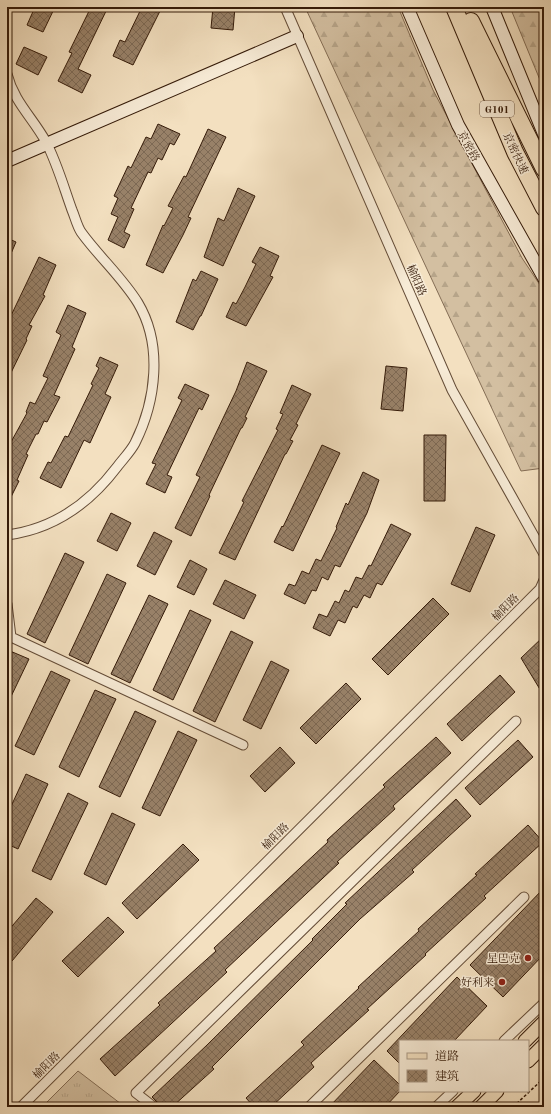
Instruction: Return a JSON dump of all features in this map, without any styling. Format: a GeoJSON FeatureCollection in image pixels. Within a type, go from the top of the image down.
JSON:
{"type":"FeatureCollection","features":[{"type":"Feature","properties":{"kind":"highway","name":"京密快速"},"geometry":{"type":"LineString","coordinates":[[454,7],[515,152],[544,208]]}},
{"type":"Feature","properties":{"kind":"highway","name":"京密快速"},"geometry":{"type":"LineString","coordinates":[[464,7],[544,169]]}},
{"type":"Feature","properties":{"kind":"main road","name":"京密路"},"geometry":{"type":"LineString","coordinates":[[407,7],[458,125],[544,278]]}},
{"type":"Feature","properties":{"kind":"main road","name":"G101"},"geometry":{"type":"LineString","coordinates":[[492,7],[544,134]]}},
{"type":"Feature","properties":{"kind":"main road"},"geometry":{"type":"LineString","coordinates":[[7,161],[297,36]]}},
{"type":"Feature","properties":{"kind":"main road"},"geometry":{"type":"LineString","coordinates":[[526,1040],[544,1022]]}},
{"type":"Feature","properties":{"kind":"main road"},"geometry":{"type":"LineString","coordinates":[[529,1060],[544,1045]]}},
{"type":"Feature","properties":{"kind":"main road"},"geometry":{"type":"LineString","coordinates":[[457,1107],[473,1092]]}},
{"type":"Feature","properties":{"kind":"main road"},"geometry":{"type":"LineString","coordinates":[[481,1107],[496,1092]]}},
{"type":"Feature","properties":{"kind":"street","name":"榆阳路"},"geometry":{"type":"LineString","coordinates":[[285,7],[452,390],[544,554]]}},
{"type":"Feature","properties":{"kind":"street"},"geometry":{"type":"LineString","coordinates":[[7,74],[11,89],[46,143],[80,231],[122,280],[139,305],[152,337],[155,376],[144,420],[135,444],[110,477],[81,505],[52,523],[23,532],[7,535]]}},
{"type":"Feature","properties":{"kind":"street","name":"榆阳路"},"geometry":{"type":"LineString","coordinates":[[21,1107],[540,589],[544,580]]}},
{"type":"Feature","properties":{"kind":"street"},"geometry":{"type":"LineString","coordinates":[[7,604],[11,637],[243,745]]}},
{"type":"Feature","properties":{"kind":"street"},"geometry":{"type":"LineString","coordinates":[[154,1107],[136,1092],[516,721]]}},
{"type":"Feature","properties":{"kind":"street"},"geometry":{"type":"LineString","coordinates":[[309,1107],[524,897]]}},
{"type":"Feature","properties":{"kind":"street"},"geometry":{"type":"LineString","coordinates":[[505,1040],[544,1002]]}},
{"type":"Feature","properties":{"kind":"street"},"geometry":{"type":"LineString","coordinates":[[436,1107],[452,1092]]}},
{"type":"Feature","properties":{"kind":"path"},"geometry":{"type":"LineString","coordinates":[[513,1107],[544,1078]]}},
{"type":"Feature","properties":{"kind":"green space"},"geometry":{"type":"Polygon","coordinates":[[[305,7],[398,7],[433,90],[522,258],[544,291],[544,468],[521,471],[305,7]]]}},
{"type":"Feature","properties":{"kind":"green space"},"geometry":{"type":"Polygon","coordinates":[[[510,7],[544,7],[544,89],[540,80],[510,7]]]}},
{"type":"Feature","properties":{"kind":"green space"},"geometry":{"type":"Polygon","coordinates":[[[78,1071],[125,1107],[42,1107],[78,1071]]]}},
{"type":"Feature","properties":{"kind":"building"},"geometry":{"type":"Polygon","coordinates":[[[35,7],[55,7],[43,32],[27,25],[35,7]]]}},
{"type":"Feature","properties":{"kind":"building"},"geometry":{"type":"Polygon","coordinates":[[[91,7],[108,7],[78,69],[91,75],[82,93],[58,81],[72,53],[69,52],[91,7]]]}},
{"type":"Feature","properties":{"kind":"building"},"geometry":{"type":"Polygon","coordinates":[[[142,7],[162,7],[133,65],[113,56],[120,40],[125,42],[142,7]]]}},
{"type":"Feature","properties":{"kind":"building"},"geometry":{"type":"Polygon","coordinates":[[[213,7],[235,7],[233,30],[211,28],[213,7]]]}},
{"type":"Feature","properties":{"kind":"building"},"geometry":{"type":"Polygon","coordinates":[[[24,47],[47,57],[38,75],[16,64],[24,47]]]}},
{"type":"Feature","properties":{"kind":"building"},"geometry":{"type":"Polygon","coordinates":[[[158,124],[180,134],[174,145],[170,143],[162,160],[158,158],[151,173],[148,172],[131,208],[134,209],[124,232],[130,235],[124,248],[108,240],[118,217],[111,214],[118,198],[114,196],[128,166],[131,168],[146,137],[151,139],[158,124]]]}},
{"type":"Feature","properties":{"kind":"building"},"geometry":{"type":"Polygon","coordinates":[[[208,129],[226,137],[188,217],[191,218],[163,273],[146,265],[163,225],[164,226],[173,208],[168,206],[184,176],[186,177],[208,129]]]}},
{"type":"Feature","properties":{"kind":"building"},"geometry":{"type":"Polygon","coordinates":[[[238,188],[255,196],[223,266],[204,257],[218,218],[224,221],[238,188]]]}},
{"type":"Feature","properties":{"kind":"building"},"geometry":{"type":"Polygon","coordinates":[[[7,238],[16,242],[7,263],[7,238]]]}},
{"type":"Feature","properties":{"kind":"building"},"geometry":{"type":"Polygon","coordinates":[[[260,247],[279,256],[270,276],[273,277],[246,326],[226,317],[233,302],[236,304],[245,287],[256,264],[252,262],[260,247]]]}},
{"type":"Feature","properties":{"kind":"building"},"geometry":{"type":"Polygon","coordinates":[[[39,257],[56,265],[43,295],[45,296],[29,325],[32,326],[26,339],[27,340],[7,381],[7,324],[39,257]]]}},
{"type":"Feature","properties":{"kind":"building"},"geometry":{"type":"Polygon","coordinates":[[[201,271],[218,279],[193,330],[176,322],[193,279],[196,281],[201,271]]]}},
{"type":"Feature","properties":{"kind":"building"},"geometry":{"type":"Polygon","coordinates":[[[68,305],[86,313],[72,347],[75,349],[54,395],[60,397],[47,422],[44,421],[38,434],[36,434],[26,454],[28,455],[17,480],[19,481],[7,505],[7,453],[12,443],[11,442],[27,413],[26,412],[30,402],[35,404],[48,378],[43,376],[61,335],[56,332],[68,305]]]}},
{"type":"Feature","properties":{"kind":"building"},"geometry":{"type":"Polygon","coordinates":[[[100,357],[118,365],[105,394],[111,397],[90,443],[84,440],[61,488],[40,478],[48,462],[51,463],[65,436],[68,437],[93,385],[91,384],[99,368],[96,366],[100,357]]]}},
{"type":"Feature","properties":{"kind":"building"},"geometry":{"type":"Polygon","coordinates":[[[247,362],[267,371],[245,417],[247,418],[209,495],[210,496],[191,536],[175,528],[200,477],[196,475],[236,391],[247,362]]]}},
{"type":"Feature","properties":{"kind":"building"},"geometry":{"type":"Polygon","coordinates":[[[386,366],[407,368],[403,411],[381,409],[386,366]]]}},
{"type":"Feature","properties":{"kind":"building"},"geometry":{"type":"Polygon","coordinates":[[[185,384],[209,395],[202,410],[199,408],[167,475],[172,477],[165,493],[146,484],[156,464],[152,463],[182,400],[178,398],[185,384]]]}},
{"type":"Feature","properties":{"kind":"building"},"geometry":{"type":"Polygon","coordinates":[[[292,385],[311,394],[296,424],[298,425],[290,440],[293,441],[285,454],[235,560],[219,553],[244,502],[242,501],[278,430],[276,429],[283,414],[280,413],[292,385]]]}},
{"type":"Feature","properties":{"kind":"building"},"geometry":{"type":"Polygon","coordinates":[[[424,435],[446,435],[445,501],[424,501],[424,435]]]}},
{"type":"Feature","properties":{"kind":"building"},"geometry":{"type":"Polygon","coordinates":[[[322,445],[340,453],[293,551],[274,542],[282,526],[283,527],[322,445]]]}},
{"type":"Feature","properties":{"kind":"building"},"geometry":{"type":"Polygon","coordinates":[[[363,472],[379,480],[367,513],[340,567],[335,565],[328,580],[322,577],[316,591],[312,590],[305,604],[284,594],[289,584],[295,586],[302,571],[309,574],[316,559],[321,561],[337,528],[336,527],[346,503],[348,505],[363,472]]]}},
{"type":"Feature","properties":{"kind":"building"},"geometry":{"type":"Polygon","coordinates":[[[111,513],[131,523],[117,551],[97,541],[111,513]]]}},
{"type":"Feature","properties":{"kind":"building"},"geometry":{"type":"Polygon","coordinates":[[[391,524],[411,534],[382,585],[377,583],[370,598],[364,595],[357,608],[353,606],[345,623],[338,620],[330,636],[313,628],[319,614],[327,617],[335,601],[339,603],[345,590],[349,592],[356,577],[362,579],[369,565],[371,566],[391,524]]]}},
{"type":"Feature","properties":{"kind":"building"},"geometry":{"type":"Polygon","coordinates":[[[476,527],[495,535],[470,592],[451,584],[476,527]]]}},
{"type":"Feature","properties":{"kind":"building"},"geometry":{"type":"Polygon","coordinates":[[[154,532],[172,541],[155,575],[137,566],[154,532]]]}},
{"type":"Feature","properties":{"kind":"building"},"geometry":{"type":"Polygon","coordinates":[[[65,553],[84,562],[45,643],[27,634],[65,553]]]}},
{"type":"Feature","properties":{"kind":"building"},"geometry":{"type":"Polygon","coordinates":[[[190,560],[207,569],[194,595],[177,587],[190,560]]]}},
{"type":"Feature","properties":{"kind":"building"},"geometry":{"type":"Polygon","coordinates":[[[107,574],[126,583],[88,664],[69,655],[107,574]]]}},
{"type":"Feature","properties":{"kind":"building"},"geometry":{"type":"Polygon","coordinates":[[[225,580],[256,595],[244,619],[213,604],[225,580]]]}},
{"type":"Feature","properties":{"kind":"building"},"geometry":{"type":"Polygon","coordinates":[[[149,595],[168,604],[130,683],[111,674],[149,595]]]}},
{"type":"Feature","properties":{"kind":"building"},"geometry":{"type":"Polygon","coordinates":[[[433,598],[449,614],[388,675],[372,659],[433,598]]]}},
{"type":"Feature","properties":{"kind":"building"},"geometry":{"type":"Polygon","coordinates":[[[190,610],[211,620],[173,700],[153,690],[190,610]]]}},
{"type":"Feature","properties":{"kind":"building"},"geometry":{"type":"Polygon","coordinates":[[[231,631],[253,642],[215,722],[193,711],[231,631]]]}},
{"type":"Feature","properties":{"kind":"building"},"geometry":{"type":"Polygon","coordinates":[[[544,636],[544,696],[521,658],[544,636]]]}},
{"type":"Feature","properties":{"kind":"building"},"geometry":{"type":"Polygon","coordinates":[[[10,651],[29,659],[7,705],[7,657],[10,651]]]}},
{"type":"Feature","properties":{"kind":"building"},"geometry":{"type":"Polygon","coordinates":[[[271,661],[289,670],[261,729],[243,720],[271,661]]]}},
{"type":"Feature","properties":{"kind":"building"},"geometry":{"type":"Polygon","coordinates":[[[51,671],[70,680],[34,755],[15,746],[51,671]]]}},
{"type":"Feature","properties":{"kind":"building"},"geometry":{"type":"Polygon","coordinates":[[[500,675],[515,692],[462,741],[447,724],[500,675]]]}},
{"type":"Feature","properties":{"kind":"building"},"geometry":{"type":"Polygon","coordinates":[[[346,683],[361,699],[316,744],[300,728],[346,683]]]}},
{"type":"Feature","properties":{"kind":"building"},"geometry":{"type":"Polygon","coordinates":[[[95,690],[116,699],[79,777],[59,767],[95,690]]]}},
{"type":"Feature","properties":{"kind":"building"},"geometry":{"type":"Polygon","coordinates":[[[135,711],[156,721],[120,797],[99,787],[135,711]]]}},
{"type":"Feature","properties":{"kind":"building"},"geometry":{"type":"Polygon","coordinates":[[[178,731],[197,740],[160,816],[142,808],[178,731]]]}},
{"type":"Feature","properties":{"kind":"building"},"geometry":{"type":"Polygon","coordinates":[[[436,737],[451,753],[393,806],[395,809],[337,862],[339,863],[225,970],[227,972],[115,1076],[100,1059],[160,1005],[158,1003],[216,951],[214,948],[328,842],[327,840],[385,787],[383,785],[436,737]]]}},
{"type":"Feature","properties":{"kind":"building"},"geometry":{"type":"Polygon","coordinates":[[[518,740],[533,757],[480,805],[465,788],[518,740]]]}},
{"type":"Feature","properties":{"kind":"building"},"geometry":{"type":"Polygon","coordinates":[[[280,747],[295,763],[265,792],[250,776],[280,747]]]}},
{"type":"Feature","properties":{"kind":"building"},"geometry":{"type":"Polygon","coordinates":[[[26,774],[48,784],[18,849],[7,844],[7,815],[26,774]]]}},
{"type":"Feature","properties":{"kind":"building"},"geometry":{"type":"Polygon","coordinates":[[[68,793],[88,803],[51,880],[32,871],[68,793]]]}},
{"type":"Feature","properties":{"kind":"building"},"geometry":{"type":"Polygon","coordinates":[[[456,799],[471,816],[412,870],[414,872],[360,919],[212,1067],[214,1069],[172,1107],[162,1107],[152,1097],[313,940],[312,939],[347,904],[345,903],[456,799]]]}},
{"type":"Feature","properties":{"kind":"building"},"geometry":{"type":"Polygon","coordinates":[[[112,813],[135,824],[106,885],[84,874],[112,813]]]}},
{"type":"Feature","properties":{"kind":"building"},"geometry":{"type":"Polygon","coordinates":[[[528,825],[543,842],[484,896],[486,898],[425,954],[426,955],[367,1009],[369,1010],[311,1063],[314,1067],[271,1107],[254,1107],[246,1098],[304,1045],[301,1042],[419,931],[418,929],[477,875],[475,874],[528,825]]]}},
{"type":"Feature","properties":{"kind":"building"},"geometry":{"type":"Polygon","coordinates":[[[183,844],[199,860],[137,919],[122,903],[183,844]]]}},
{"type":"Feature","properties":{"kind":"building"},"geometry":{"type":"Polygon","coordinates":[[[544,888],[544,954],[503,997],[470,965],[544,888]]]}},
{"type":"Feature","properties":{"kind":"building"},"geometry":{"type":"Polygon","coordinates":[[[36,898],[53,912],[12,961],[7,957],[7,932],[36,898]]]}},
{"type":"Feature","properties":{"kind":"building"},"geometry":{"type":"Polygon","coordinates":[[[108,917],[124,932],[78,977],[62,961],[108,917]]]}},
{"type":"Feature","properties":{"kind":"building"},"geometry":{"type":"Polygon","coordinates":[[[457,977],[487,1006],[455,1040],[399,1040],[399,1063],[387,1051],[457,977]]]}},
{"type":"Feature","properties":{"kind":"building"},"geometry":{"type":"Polygon","coordinates":[[[374,1060],[399,1084],[399,1092],[385,1107],[329,1107],[374,1060]]]}},
{"type":"Feature","properties":{"kind":"place","name":"星巴克"},"geometry":{"type":"Point","coordinates":[528,958]}},
{"type":"Feature","properties":{"kind":"place","name":"好利来"},"geometry":{"type":"Point","coordinates":[502,982]}}]}
